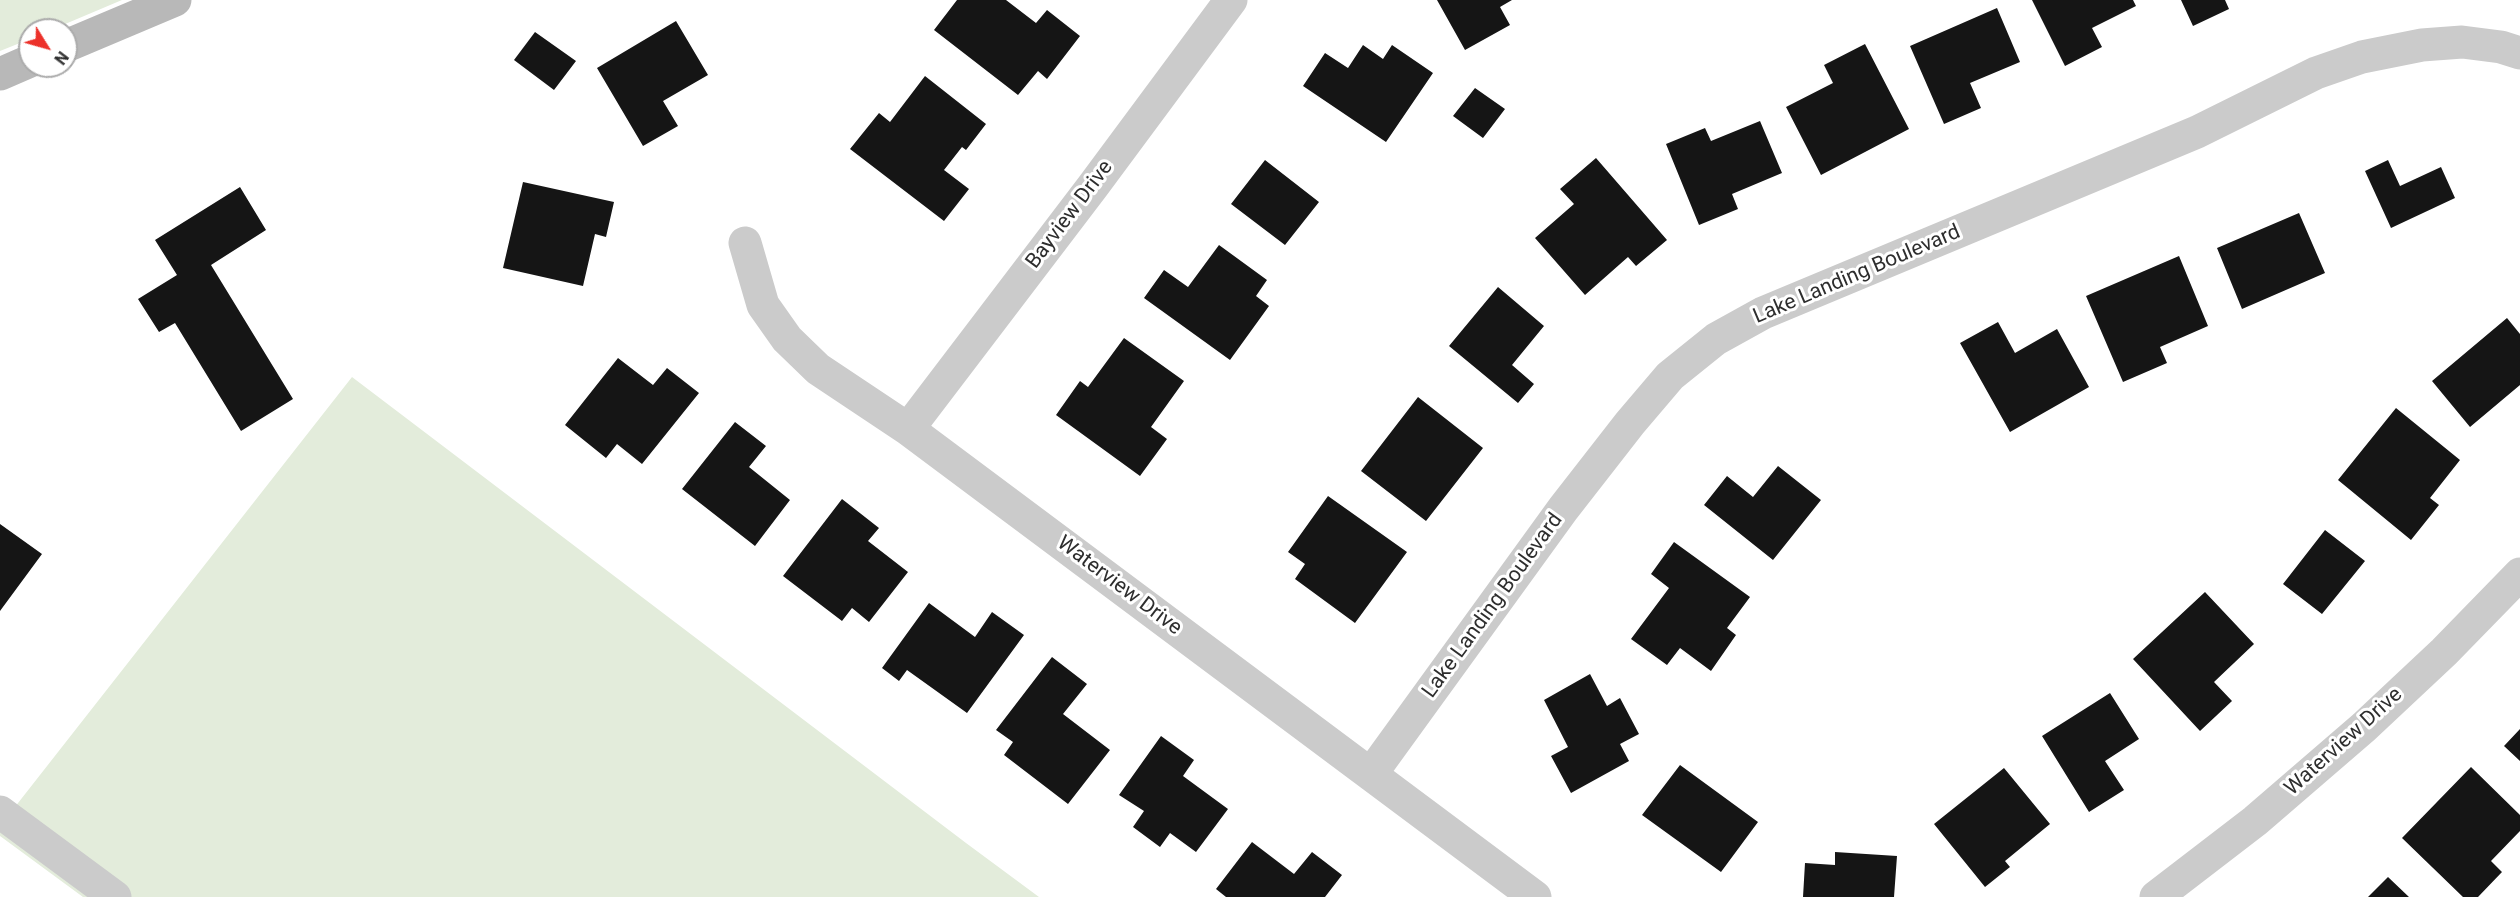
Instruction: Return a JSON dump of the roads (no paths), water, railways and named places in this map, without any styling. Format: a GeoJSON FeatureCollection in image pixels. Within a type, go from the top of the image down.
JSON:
{"type":"FeatureCollection","features":[{"type":"Feature","properties":{"kind":"main road"},"geometry":{"type":"LineString","coordinates":[[78,41],[175,0]]}},
{"type":"Feature","properties":{"kind":"main road"},"geometry":{"type":"LineString","coordinates":[[0,74],[18,66]]}},
{"type":"Feature","properties":{"kind":"street","name":"Bayview Drive"},"geometry":{"type":"LineString","coordinates":[[908,429],[1231,0]]}},
{"type":"Feature","properties":{"kind":"street","name":"Lake Landing Boulevard"},"geometry":{"type":"LineString","coordinates":[[1371,774],[1563,509],[1630,423],[1670,376],[1716,339],[1763,313],[2197,132],[2316,73],[2362,57],[2422,45],[2462,42],[2501,47],[2520,53]]}},
{"type":"Feature","properties":{"kind":"street","name":"Waterview Drive"},"geometry":{"type":"LineString","coordinates":[[745,243],[763,305],[787,339],[818,369],[908,429],[1535,897]]}},
{"type":"Feature","properties":{"kind":"street","name":"Waterview Drive"},"geometry":{"type":"LineString","coordinates":[[2156,897],[2255,821],[2364,727],[2444,652],[2520,574]]}},
{"type":"Feature","properties":{"kind":"street"},"geometry":{"type":"LineString","coordinates":[[0,812],[115,897]]}}]}
